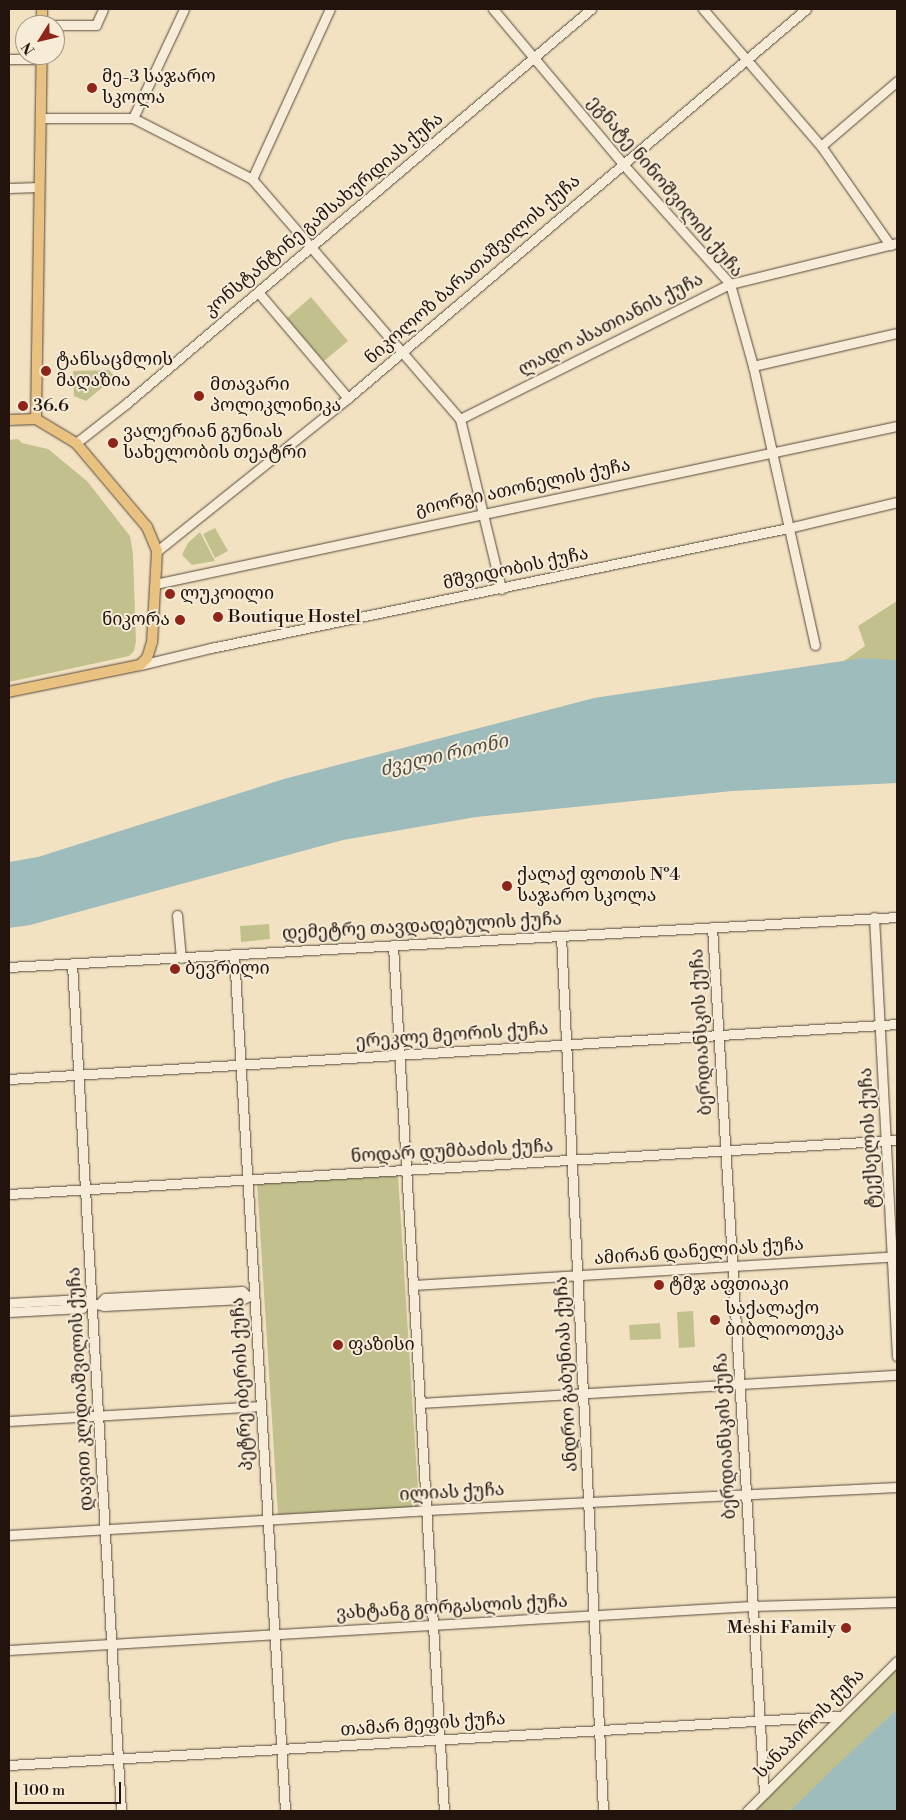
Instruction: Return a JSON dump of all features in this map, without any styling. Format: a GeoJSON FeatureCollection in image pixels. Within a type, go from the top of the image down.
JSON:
{"type":"FeatureCollection","features":[{"type":"Feature","properties":{"kind":"main road"},"geometry":{"type":"LineString","coordinates":[[36,419],[42,65]]}},
{"type":"Feature","properties":{"kind":"main road"},"geometry":{"type":"LineString","coordinates":[[9,420],[36,419],[76,443],[147,527],[157,551],[152,642],[147,658],[140,665],[9,692]]}},
{"type":"Feature","properties":{"kind":"street"},"geometry":{"type":"LineString","coordinates":[[65,26],[96,25],[103,9]]}},
{"type":"Feature","properties":{"kind":"street"},"geometry":{"type":"LineString","coordinates":[[133,118],[184,9]]}},
{"type":"Feature","properties":{"kind":"street"},"geometry":{"type":"LineString","coordinates":[[252,179],[330,9]]}},
{"type":"Feature","properties":{"kind":"street","name":"ეგნატე ნინოშვილის ქუჩა"},"geometry":{"type":"LineString","coordinates":[[493,9],[622,163],[730,284],[753,366],[814,645]]}},
{"type":"Feature","properties":{"kind":"street","name":"კონსტანტინე გამსახურდიას ქუჩა"},"geometry":{"type":"LineString","coordinates":[[76,443],[258,292],[591,9]]}},
{"type":"Feature","properties":{"kind":"street"},"geometry":{"type":"LineString","coordinates":[[703,9],[821,146],[894,244]]}},
{"type":"Feature","properties":{"kind":"street","name":"ნიკოლოზ ბარათაშვილის ქუჩა"},"geometry":{"type":"LineString","coordinates":[[157,551],[348,398],[622,163],[806,9]]}},
{"type":"Feature","properties":{"kind":"street"},"geometry":{"type":"LineString","coordinates":[[821,146],[897,81]]}},
{"type":"Feature","properties":{"kind":"street"},"geometry":{"type":"LineString","coordinates":[[40,118],[133,118],[252,179],[460,419],[501,589]]}},
{"type":"Feature","properties":{"kind":"street"},"geometry":{"type":"LineString","coordinates":[[9,188],[39,187]]}},
{"type":"Feature","properties":{"kind":"street","name":"ლადო ასათიანის ქუჩა"},"geometry":{"type":"LineString","coordinates":[[460,419],[730,284],[894,244]]}},
{"type":"Feature","properties":{"kind":"street"},"geometry":{"type":"LineString","coordinates":[[258,292],[348,398]]}},
{"type":"Feature","properties":{"kind":"street"},"geometry":{"type":"LineString","coordinates":[[753,366],[897,333]]}},
{"type":"Feature","properties":{"kind":"street","name":"გიორგი ათონელის ქუჩა"},"geometry":{"type":"LineString","coordinates":[[155,584],[482,512],[897,426]]}},
{"type":"Feature","properties":{"kind":"street","name":"მშვიდობის ქუჩა"},"geometry":{"type":"LineString","coordinates":[[140,665],[211,648],[788,528],[897,502]]}},
{"type":"Feature","properties":{"kind":"street"},"geometry":{"type":"LineString","coordinates":[[152,642],[158,662]]}},
{"type":"Feature","properties":{"kind":"street"},"geometry":{"type":"LineString","coordinates":[[177,914],[181,958]]}},
{"type":"Feature","properties":{"kind":"street","name":"დემეტრე თავდადებულის ქუჩა"},"geometry":{"type":"LineString","coordinates":[[9,967],[897,917]]}},
{"type":"Feature","properties":{"kind":"street","name":"ტექსელის ქუჩა"},"geometry":{"type":"LineString","coordinates":[[874,918],[886,1141],[895,1256],[897,1356]]}},
{"type":"Feature","properties":{"kind":"street","name":"ბერდიანსკის ქუჩა"},"geometry":{"type":"LineString","coordinates":[[712,927],[764,1794]]}},
{"type":"Feature","properties":{"kind":"street","name":"ანდრო გაბუნიას ქუჩა"},"geometry":{"type":"LineString","coordinates":[[561,936],[603,1811]]}},
{"type":"Feature","properties":{"kind":"street"},"geometry":{"type":"LineString","coordinates":[[393,946],[444,1811]]}},
{"type":"Feature","properties":{"kind":"street","name":"პეტრე იბერის ქუჩა"},"geometry":{"type":"LineString","coordinates":[[234,954],[248,1180],[250,1294],[261,1406],[285,1811]]}},
{"type":"Feature","properties":{"kind":"street","name":"დავით კლდიაშვილის ქუჩა"},"geometry":{"type":"LineString","coordinates":[[72,964],[113,1644],[121,1811]]}},
{"type":"Feature","properties":{"kind":"street","name":"ერეკლე მეორის ქუჩა"},"geometry":{"type":"LineString","coordinates":[[9,1079],[897,1024]]}},
{"type":"Feature","properties":{"kind":"street","name":"ნოდარ დუმბაძის ქუჩა"},"geometry":{"type":"LineString","coordinates":[[9,1194],[897,1140]]}},
{"type":"Feature","properties":{"kind":"street","name":"ამირან დანელიას ქუჩა"},"geometry":{"type":"LineString","coordinates":[[413,1285],[895,1256]]}},
{"type":"Feature","properties":{"kind":"street"},"geometry":{"type":"LineString","coordinates":[[9,1303],[82,1299],[104,1306],[242,1299],[250,1294]]}},
{"type":"Feature","properties":{"kind":"street"},"geometry":{"type":"LineString","coordinates":[[9,1312],[82,1308],[92,1303]]}},
{"type":"Feature","properties":{"kind":"street"},"geometry":{"type":"LineString","coordinates":[[420,1403],[897,1375]]}},
{"type":"Feature","properties":{"kind":"street"},"geometry":{"type":"LineString","coordinates":[[9,1421],[261,1406]]}},
{"type":"Feature","properties":{"kind":"street","name":"ილიას ქუჩა"},"geometry":{"type":"LineString","coordinates":[[9,1536],[426,1510],[897,1487]]}},
{"type":"Feature","properties":{"kind":"street","name":"ვახტანგ გორგასლის ქუჩა"},"geometry":{"type":"LineString","coordinates":[[9,1650],[752,1606],[897,1602]]}},
{"type":"Feature","properties":{"kind":"street","name":"სანაპიროს ქუჩა"},"geometry":{"type":"LineString","coordinates":[[747,1811],[839,1716],[897,1661]]}},
{"type":"Feature","properties":{"kind":"street","name":"თამარ მეფის ქუჩა"},"geometry":{"type":"LineString","coordinates":[[9,1765],[281,1750],[759,1719],[839,1716]]}},
{"type":"Feature","properties":{"kind":"shaded area"},"geometry":{"type":"Polygon","coordinates":[[[311,297],[348,341],[324,361],[287,318],[311,297]]]}},
{"type":"Feature","properties":{"kind":"shaded area"},"geometry":{"type":"Polygon","coordinates":[[[109,370],[115,377],[86,401],[74,396],[73,371],[109,370]]]}},
{"type":"Feature","properties":{"kind":"shaded area"},"geometry":{"type":"Polygon","coordinates":[[[18,439],[22,443],[48,449],[87,481],[130,536],[133,554],[136,642],[134,651],[129,656],[9,682],[9,440],[18,439]]]}},
{"type":"Feature","properties":{"kind":"shaded area"},"geometry":{"type":"Polygon","coordinates":[[[215,528],[228,551],[215,558],[203,534],[215,528]]]}},
{"type":"Feature","properties":{"kind":"shaded area"},"geometry":{"type":"Polygon","coordinates":[[[200,532],[215,561],[192,565],[182,555],[188,543],[200,532]]]}},
{"type":"Feature","properties":{"kind":"shaded area"},"geometry":{"type":"Polygon","coordinates":[[[897,601],[897,660],[844,661],[865,646],[858,626],[897,601]]]}},
{"type":"Feature","properties":{"kind":"shaded area"},"geometry":{"type":"Polygon","coordinates":[[[269,924],[270,939],[241,942],[240,926],[269,924]]]}},
{"type":"Feature","properties":{"kind":"shaded area","name":"ფაზისი"},"geometry":{"type":"Polygon","coordinates":[[[398,1174],[419,1507],[278,1515],[257,1183],[398,1174]]]}},
{"type":"Feature","properties":{"kind":"shaded area"},"geometry":{"type":"Polygon","coordinates":[[[693,1311],[695,1347],[679,1348],[677,1312],[693,1311]]]}},
{"type":"Feature","properties":{"kind":"shaded area"},"geometry":{"type":"Polygon","coordinates":[[[660,1323],[661,1339],[630,1340],[629,1325],[660,1323]]]}},
{"type":"Feature","properties":{"kind":"shaded area"},"geometry":{"type":"Polygon","coordinates":[[[897,1668],[897,1709],[790,1811],[752,1811],[897,1668]]]}},
{"type":"Feature","properties":{"kind":"water","name":"ძველი რიონი"},"geometry":{"type":"Polygon","coordinates":[[[863,658],[897,660],[897,783],[732,791],[476,817],[343,840],[30,925],[9,928],[9,862],[38,857],[284,779],[594,698],[863,658]]]}},
{"type":"Feature","properties":{"kind":"water"},"geometry":{"type":"Polygon","coordinates":[[[897,1709],[897,1811],[790,1811],[837,1765],[897,1709]]]}},
{"type":"Feature","properties":{"kind":"place","name":"მე-3 საჯარო სკოლა"},"geometry":{"type":"Point","coordinates":[92,88]}},
{"type":"Feature","properties":{"kind":"place","name":"ტანსაცმლის მაღაზია"},"geometry":{"type":"Point","coordinates":[46,371]}},
{"type":"Feature","properties":{"kind":"place","name":"მთავარი პოლიკლინიკა"},"geometry":{"type":"Point","coordinates":[199,396]}},
{"type":"Feature","properties":{"kind":"place","name":"36.6"},"geometry":{"type":"Point","coordinates":[23,406]}},
{"type":"Feature","properties":{"kind":"place","name":"ვალერიან გუნიას სახელობის თეატრი"},"geometry":{"type":"Point","coordinates":[113,443]}},
{"type":"Feature","properties":{"kind":"place","name":"ლუკოილი"},"geometry":{"type":"Point","coordinates":[170,594]}},
{"type":"Feature","properties":{"kind":"place","name":"Boutique Hostel"},"geometry":{"type":"Point","coordinates":[218,617]}},
{"type":"Feature","properties":{"kind":"place","name":"ნიკორა"},"geometry":{"type":"Point","coordinates":[180,620]}},
{"type":"Feature","properties":{"kind":"place","name":"ქალაქ ფოთის №4 საჯარო სკოლა"},"geometry":{"type":"Point","coordinates":[507,886]}},
{"type":"Feature","properties":{"kind":"place","name":"ბევრილი"},"geometry":{"type":"Point","coordinates":[175,969]}},
{"type":"Feature","properties":{"kind":"place","name":"ტმჯ აფთიაკი"},"geometry":{"type":"Point","coordinates":[659,1285]}},
{"type":"Feature","properties":{"kind":"place","name":"საქალაქო ბიბლიოთეკა"},"geometry":{"type":"Point","coordinates":[715,1320]}},
{"type":"Feature","properties":{"kind":"place","name":"ფაზისი"},"geometry":{"type":"Point","coordinates":[338,1345]}},
{"type":"Feature","properties":{"kind":"place","name":"Meshi Family"},"geometry":{"type":"Point","coordinates":[846,1628]}}]}
